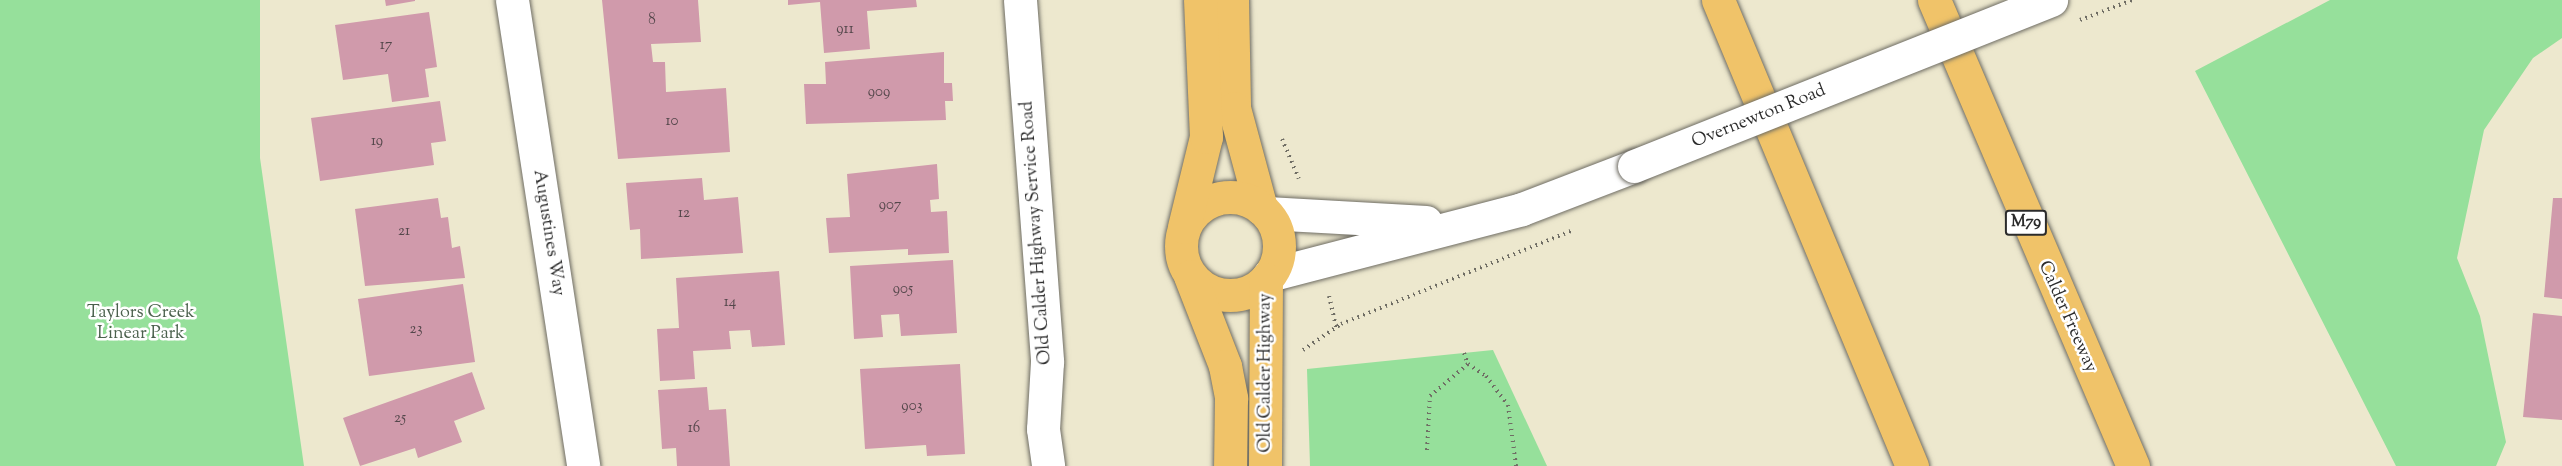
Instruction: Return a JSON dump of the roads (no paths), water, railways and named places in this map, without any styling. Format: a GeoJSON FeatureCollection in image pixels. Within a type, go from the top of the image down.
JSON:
{"type":"FeatureCollection","features":[{"type":"Feature","properties":{"kind":"main road"},"geometry":{"type":"LineString","coordinates":[[1200,0],[1206,137],[1182,235],[1190,276],[1228,295],[1268,277],[1279,243],[1264,211],[1234,108],[1232,0]]}},
{"type":"Feature","properties":{"kind":"main road"},"geometry":{"type":"LineString","coordinates":[[1718,0],[1912,466]]}},
{"type":"Feature","properties":{"kind":"main road","name":"Calder Freeway"},"geometry":{"type":"LineString","coordinates":[[1934,0],[2133,466]]}},
{"type":"Feature","properties":{"kind":"main road"},"geometry":{"type":"LineString","coordinates":[[1182,235],[1193,213],[1214,199],[1247,200],[1264,211]]}},
{"type":"Feature","properties":{"kind":"main road","name":"Old Calder Highway"},"geometry":{"type":"LineString","coordinates":[[1190,276],[1225,366],[1231,398],[1230,466]]}},
{"type":"Feature","properties":{"kind":"main road","name":"Old Calder Highway"},"geometry":{"type":"LineString","coordinates":[[1265,466],[1268,277]]}},
{"type":"Feature","properties":{"kind":"street","name":"Augustines Way"},"geometry":{"type":"LineString","coordinates":[[512,0],[583,466]]}},
{"type":"Feature","properties":{"kind":"street","name":"Old Calder Highway Service Road"},"geometry":{"type":"LineString","coordinates":[[1020,0],[1047,362],[1043,429],[1048,466]]}},
{"type":"Feature","properties":{"kind":"street","name":"Overnewton Road"},"geometry":{"type":"LineString","coordinates":[[1268,277],[1463,222],[1522,209],[2051,0]]}},
{"type":"Feature","properties":{"kind":"street","name":"Overnewton Road"},"geometry":{"type":"LineString","coordinates":[[1264,211],[1315,218],[1463,222]]}},
{"type":"Feature","properties":{"kind":"park label","name":"Taylors Creek Linear Park"},"geometry":{"type":"Point","coordinates":[141,324]}}]}
